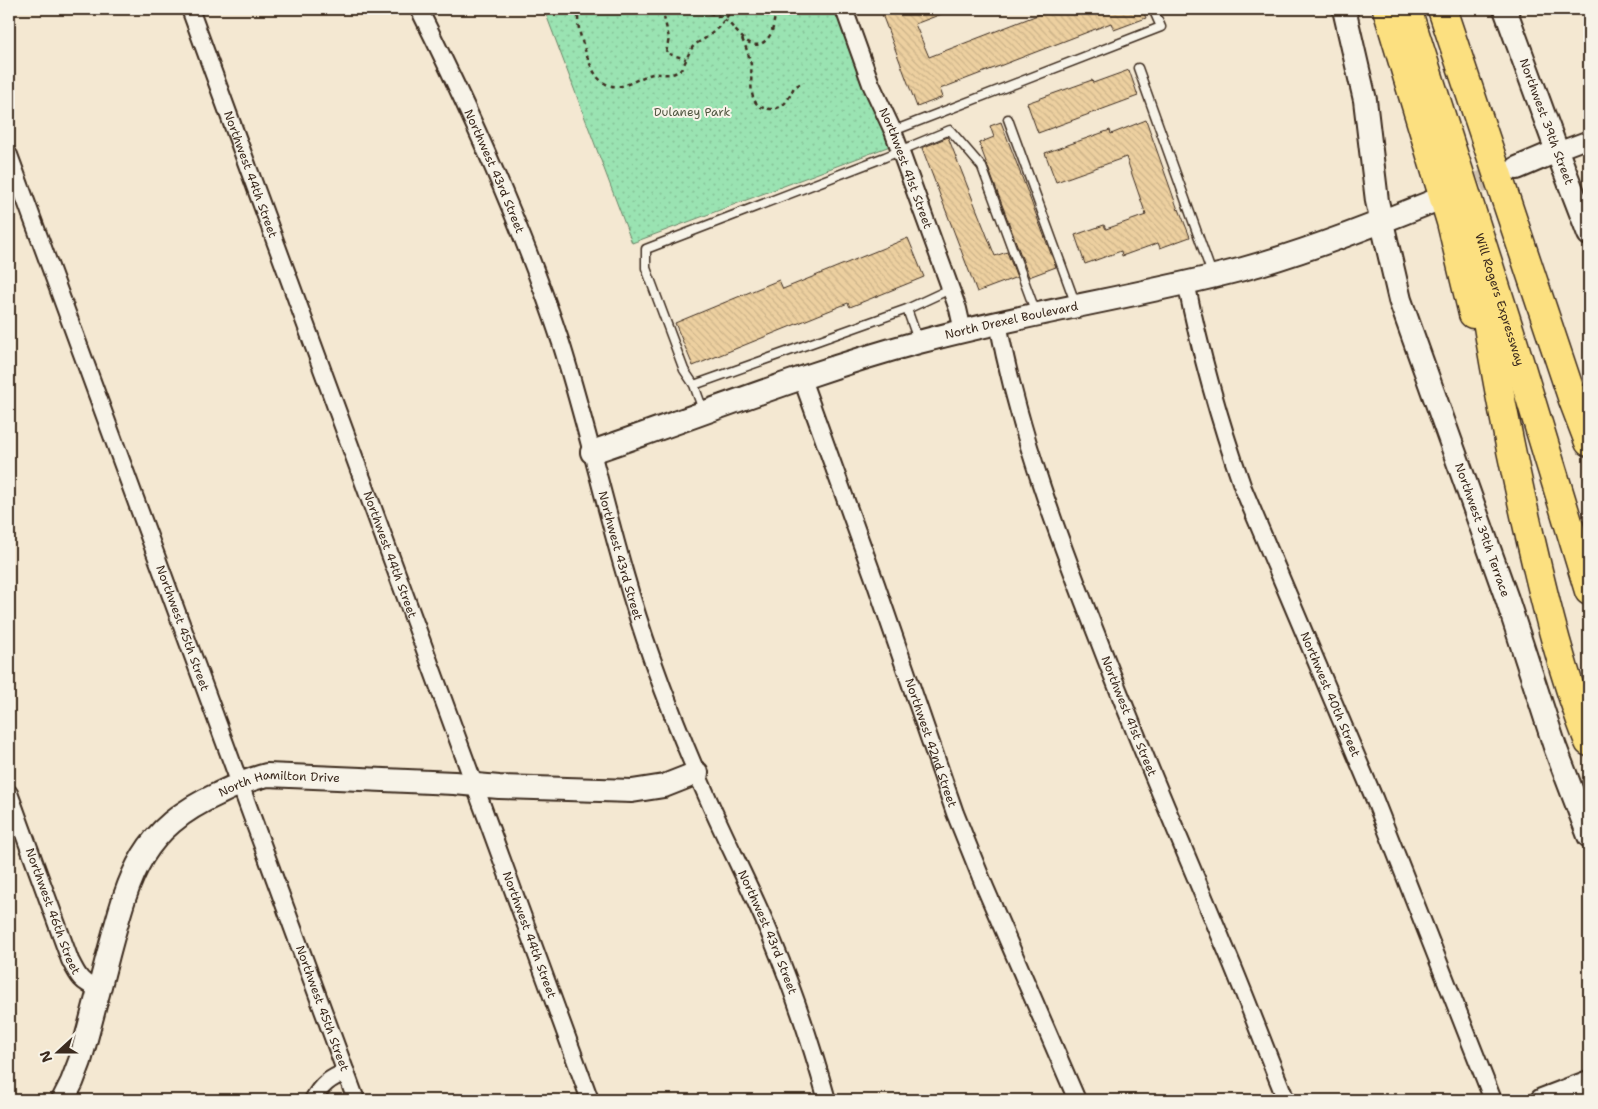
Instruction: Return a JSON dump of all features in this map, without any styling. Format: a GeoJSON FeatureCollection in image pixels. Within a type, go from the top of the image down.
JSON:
{"type":"FeatureCollection","features":[{"type":"Feature","properties":{"kind":"highway"},"geometry":{"type":"LineString","coordinates":[[1387,9],[1451,222],[1477,330],[1508,438]]}},
{"type":"Feature","properties":{"kind":"highway","name":"Will Rogers Expressway"},"geometry":{"type":"LineString","coordinates":[[1407,9],[1589,591]]}},
{"type":"Feature","properties":{"kind":"highway"},"geometry":{"type":"LineString","coordinates":[[1445,13],[1573,400],[1589,442]]}},
{"type":"Feature","properties":{"kind":"highway"},"geometry":{"type":"LineString","coordinates":[[1469,204],[1488,328],[1508,438],[1547,610],[1563,668],[1589,742]]}},
{"type":"Feature","properties":{"kind":"highway"},"geometry":{"type":"LineString","coordinates":[[1573,400],[1589,457]]}},
{"type":"Feature","properties":{"kind":"street","name":"Northwest 44th Street"},"geometry":{"type":"LineString","coordinates":[[190,9],[590,1100]]}},
{"type":"Feature","properties":{"kind":"street","name":"Northwest 43rd Street"},"geometry":{"type":"LineString","coordinates":[[419,9],[471,114],[513,212],[558,336],[640,624],[696,773],[782,964],[805,1028],[827,1100]]}},
{"type":"Feature","properties":{"kind":"street","name":"Northwest 41st Street"},"geometry":{"type":"LineString","coordinates":[[844,9],[873,89],[893,131],[950,289],[963,331]]}},
{"type":"Feature","properties":{"kind":"street"},"geometry":{"type":"LineString","coordinates":[[1344,9],[1365,100],[1381,222]]}},
{"type":"Feature","properties":{"kind":"street","name":"Northwest 39th Street"},"geometry":{"type":"LineString","coordinates":[[1505,9],[1557,151],[1587,219]]}},
{"type":"Feature","properties":{"kind":"street"},"geometry":{"type":"LineString","coordinates":[[1517,168],[1589,139]]}},
{"type":"Feature","properties":{"kind":"street","name":"Northwest 45th Street"},"geometry":{"type":"LineString","coordinates":[[9,155],[356,1100]]}},
{"type":"Feature","properties":{"kind":"street","name":"North Drexel Boulevard"},"geometry":{"type":"LineString","coordinates":[[592,452],[802,379],[918,342],[1212,276],[1300,252],[1434,201]]}},
{"type":"Feature","properties":{"kind":"street","name":"Northwest 39th Terrace"},"geometry":{"type":"LineString","coordinates":[[1381,222],[1392,270],[1406,317],[1508,599],[1555,747],[1589,836]]}},
{"type":"Feature","properties":{"kind":"street","name":"Northwest 40th Street"},"geometry":{"type":"LineString","coordinates":[[1186,282],[1213,397],[1243,488],[1374,798],[1493,1100]]}},
{"type":"Feature","properties":{"kind":"street","name":"Northwest 41st Street"},"geometry":{"type":"LineString","coordinates":[[998,323],[1021,421],[1070,568],[1137,740],[1225,946],[1286,1100]]}},
{"type":"Feature","properties":{"kind":"street","name":"Northwest 42nd Street"},"geometry":{"type":"LineString","coordinates":[[802,379],[876,584],[955,813],[1077,1100]]}},
{"type":"Feature","properties":{"kind":"street","name":"North Hamilton Drive"},"geometry":{"type":"LineString","coordinates":[[63,1100],[80,1061],[127,887],[136,866],[147,848],[162,830],[177,816],[201,801],[267,775],[632,791],[664,786],[696,773]]}},
{"type":"Feature","properties":{"kind":"street","name":"Northwest 46th Street"},"geometry":{"type":"LineString","coordinates":[[9,793],[70,960],[77,974],[84,982],[100,989]]}},
{"type":"Feature","properties":{"kind":"street"},"geometry":{"type":"LineString","coordinates":[[313,1100],[324,1083],[346,1072]]}},
{"type":"Feature","properties":{"kind":"street"},"geometry":{"type":"LineString","coordinates":[[1542,1100],[1589,1082]]}},
{"type":"Feature","properties":{"kind":"lane"},"geometry":{"type":"LineString","coordinates":[[893,131],[1160,27],[1154,9]]}},
{"type":"Feature","properties":{"kind":"lane"},"geometry":{"type":"LineString","coordinates":[[1138,68],[1212,276]]}},
{"type":"Feature","properties":{"kind":"lane"},"geometry":{"type":"LineString","coordinates":[[1008,119],[1077,307]]}},
{"type":"Feature","properties":{"kind":"lane"},"geometry":{"type":"LineString","coordinates":[[704,413],[694,385],[684,370],[646,268],[646,249],[950,130],[982,167],[1037,315]]}},
{"type":"Feature","properties":{"kind":"lane"},"geometry":{"type":"LineString","coordinates":[[694,385],[906,309],[950,289]]}},
{"type":"Feature","properties":{"kind":"lane"},"geometry":{"type":"LineString","coordinates":[[906,309],[918,342]]}},
{"type":"Feature","properties":{"kind":"path"},"geometry":{"type":"LineString","coordinates":[[580,9],[578,29],[593,73],[598,79],[611,86],[621,86],[654,74],[676,73],[684,66],[695,44],[709,36],[726,20],[732,9]]}},
{"type":"Feature","properties":{"kind":"path"},"geometry":{"type":"LineString","coordinates":[[652,10],[660,9],[669,38],[666,53],[686,59]]}},
{"type":"Feature","properties":{"kind":"path"},"geometry":{"type":"LineString","coordinates":[[694,9],[715,14],[726,20],[742,39],[751,65],[751,95],[758,104],[768,109],[784,105],[794,87],[804,82]]}},
{"type":"Feature","properties":{"kind":"path"},"geometry":{"type":"LineString","coordinates":[[742,39],[753,45],[761,43],[768,38],[777,9]]}},
{"type":"Feature","properties":{"kind":"green space","name":"Dulaney Park"},"geometry":{"type":"Polygon","coordinates":[[[544,9],[839,9],[890,146],[632,243],[544,9]]]}},
{"type":"Feature","properties":{"kind":"building"},"geometry":{"type":"Polygon","coordinates":[[[880,9],[952,9],[915,24],[929,57],[1053,9],[1142,9],[1146,18],[1114,30],[1111,23],[940,89],[943,97],[917,107],[880,9]]]}},
{"type":"Feature","properties":{"kind":"building"},"geometry":{"type":"Polygon","coordinates":[[[1129,70],[1138,96],[1038,133],[1027,103],[1092,80],[1093,83],[1129,70]]]}},
{"type":"Feature","properties":{"kind":"building"},"geometry":{"type":"Polygon","coordinates":[[[1146,120],[1178,210],[1190,237],[1160,248],[1158,243],[1122,256],[1121,251],[1085,264],[1075,235],[1104,225],[1106,229],[1146,215],[1126,157],[1056,182],[1045,153],[1110,130],[1111,134],[1146,120]]]}},
{"type":"Feature","properties":{"kind":"building"},"geometry":{"type":"Polygon","coordinates":[[[1001,122],[1056,267],[1029,277],[979,143],[994,137],[990,126],[1001,122]]]}},
{"type":"Feature","properties":{"kind":"building"},"geometry":{"type":"Polygon","coordinates":[[[948,137],[995,256],[1007,252],[1017,277],[977,292],[922,148],[948,137]]]}},
{"type":"Feature","properties":{"kind":"building"},"geometry":{"type":"Polygon","coordinates":[[[908,238],[924,277],[850,307],[848,303],[693,366],[675,323],[779,280],[783,289],[908,238]]]}},
{"type":"Feature","properties":{"kind":"tunnel"},"geometry":{"type":"LineString","coordinates":[[1449,195],[1512,170]]}}]}
